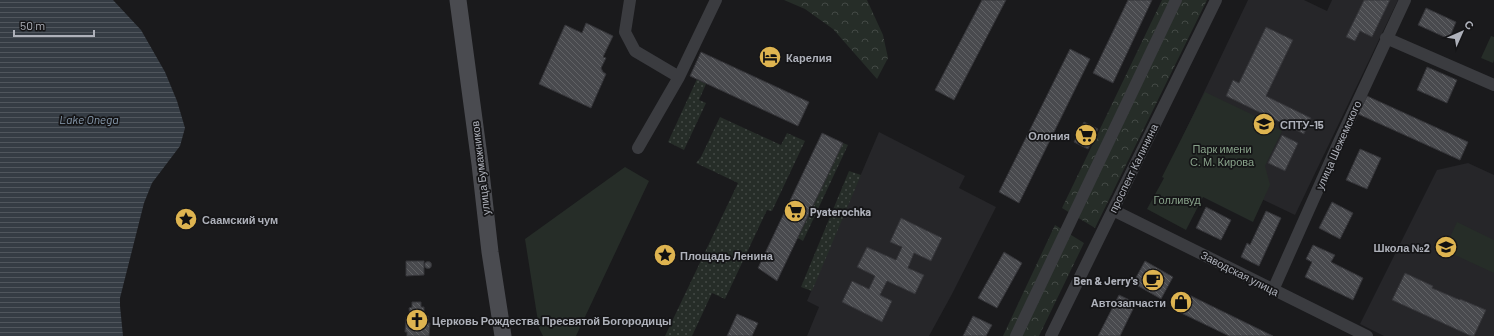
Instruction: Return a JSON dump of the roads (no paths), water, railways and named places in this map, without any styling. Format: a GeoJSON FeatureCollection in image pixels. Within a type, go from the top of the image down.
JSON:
{"type":"FeatureCollection","features":[{"type":"Feature","properties":{"kind":"street","name":"улица Бумажников"},"geometry":{"type":"LineString","coordinates":[[458,0],[490,252],[503,336]]}},
{"type":"Feature","properties":{"kind":"street"},"geometry":{"type":"LineString","coordinates":[[630,0],[625,32],[635,50],[679,77]]}},
{"type":"Feature","properties":{"kind":"street"},"geometry":{"type":"LineString","coordinates":[[638,148],[679,77],[716,0]]}},
{"type":"Feature","properties":{"kind":"street"},"geometry":{"type":"LineString","coordinates":[[1016,336],[1176,0]]}},
{"type":"Feature","properties":{"kind":"street","name":"проспект Калинина"},"geometry":{"type":"LineString","coordinates":[[1051,336],[1216,0]]}},
{"type":"Feature","properties":{"kind":"street","name":"улица Шежемского"},"geometry":{"type":"LineString","coordinates":[[1273,290],[1386,38],[1405,0]]}},
{"type":"Feature","properties":{"kind":"street"},"geometry":{"type":"LineString","coordinates":[[1386,38],[1494,85]]}},
{"type":"Feature","properties":{"kind":"street","name":"Заводская улица"},"geometry":{"type":"LineString","coordinates":[[1113,210],[1366,336]]}},
{"type":"Feature","properties":{"kind":"water","name":"Lake Onega"},"geometry":{"type":"Polygon","coordinates":[[[0,0],[113,0],[141,30],[165,72],[177,101],[185,128],[180,146],[152,183],[144,203],[120,298],[123,336],[0,336],[0,0]]]}},
{"type":"Feature","properties":{"kind":"place","name":"Карелия"},"geometry":{"type":"Point","coordinates":[770,57]}},
{"type":"Feature","properties":{"kind":"place","name":"СПТУ-15"},"geometry":{"type":"Point","coordinates":[1264,124]}},
{"type":"Feature","properties":{"kind":"place","name":"Олония"},"geometry":{"type":"Point","coordinates":[1086,135]}},
{"type":"Feature","properties":{"kind":"place","name":"Pyaterochka"},"geometry":{"type":"Point","coordinates":[795,211]}},
{"type":"Feature","properties":{"kind":"place","name":"Саамский чум"},"geometry":{"type":"Point","coordinates":[186,219]}},
{"type":"Feature","properties":{"kind":"place","name":"Школа №2"},"geometry":{"type":"Point","coordinates":[1446,247]}},
{"type":"Feature","properties":{"kind":"place","name":"Площадь Ленина"},"geometry":{"type":"Point","coordinates":[665,255]}},
{"type":"Feature","properties":{"kind":"place","name":"Ben & Jerry's"},"geometry":{"type":"Point","coordinates":[1153,280]}},
{"type":"Feature","properties":{"kind":"place","name":"Автозапчасти"},"geometry":{"type":"Point","coordinates":[1181,302]}},
{"type":"Feature","properties":{"kind":"place","name":"Церковь Рождества Пресвятой Богородицы"},"geometry":{"type":"Point","coordinates":[417,320]}},
{"type":"Feature","properties":{"kind":"park label","name":"Парк имени С. М. Кирова"},"geometry":{"type":"Point","coordinates":[1222,154]}},
{"type":"Feature","properties":{"kind":"park label","name":"Голливуд"},"geometry":{"type":"Point","coordinates":[1177,199]}}]}
